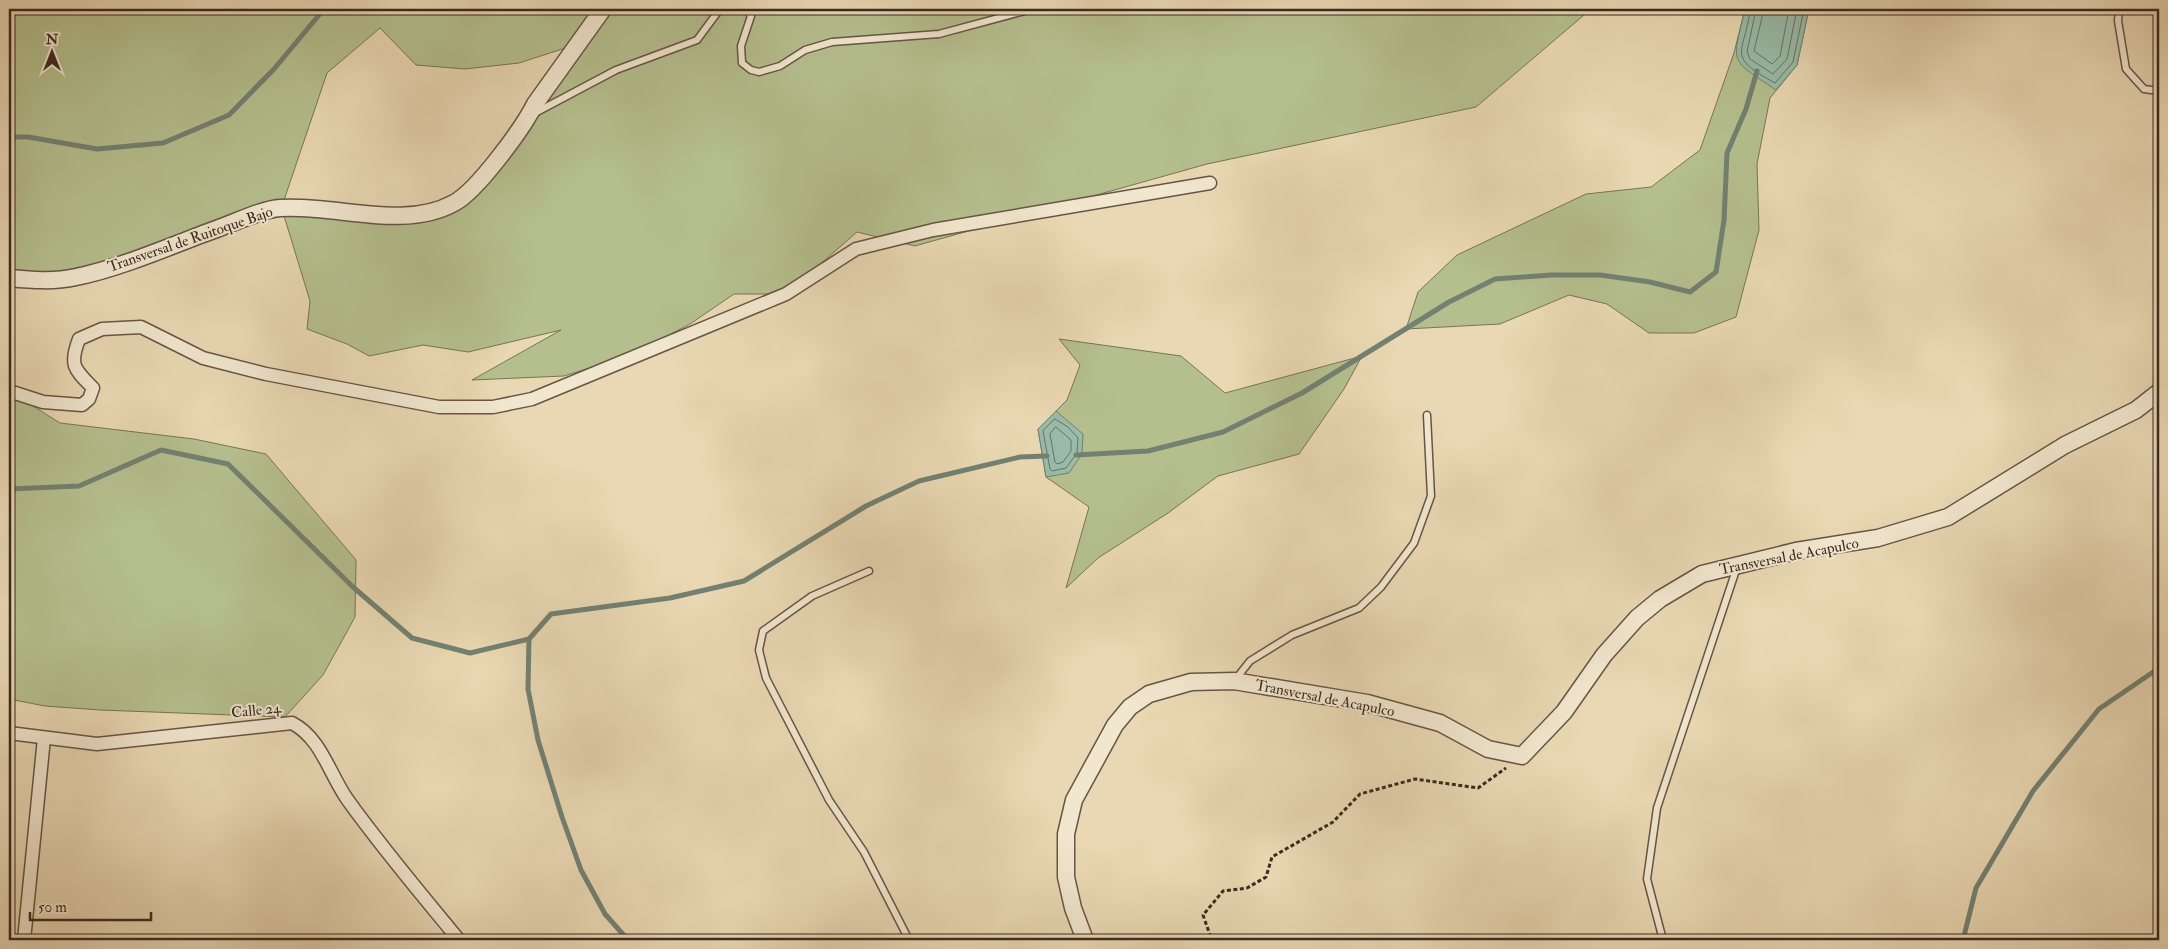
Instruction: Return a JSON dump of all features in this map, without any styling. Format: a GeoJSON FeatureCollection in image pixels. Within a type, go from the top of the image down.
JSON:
{"type":"FeatureCollection","features":[{"type":"Feature","properties":{"kind":"street","name":"Transversal de Ruitoque Bajo"},"geometry":{"type":"LineString","coordinates":[[9,278],[40,280],[76,277],[278,208],[319,208],[404,217],[432,214],[456,202],[479,181],[529,116],[534,104],[603,9]]}},
{"type":"Feature","properties":{"kind":"street"},"geometry":{"type":"LineString","coordinates":[[9,391],[43,402],[82,405],[90,399],[93,388],[76,370],[73,356],[79,339],[102,329],[142,327],[203,358],[266,374],[439,407],[493,407],[532,399],[786,294],[856,249],[933,230],[1210,183]]}},
{"type":"Feature","properties":{"kind":"street","name":"Transversal de Acapulco"},"geometry":{"type":"LineString","coordinates":[[1086,940],[1073,908],[1066,877],[1066,834],[1074,800],[1115,725],[1130,706],[1149,694],[1192,682],[1234,681],[1367,703],[1440,723],[1488,749],[1522,756],[1564,712],[1604,655],[1637,618],[1660,599],[1702,574],[1796,551],[1878,538],[1948,517],[2065,445],[2136,410],[2159,392]]}},
{"type":"Feature","properties":{"kind":"street","name":"Calle 24"},"geometry":{"type":"LineString","coordinates":[[9,732],[97,744],[292,722],[302,728],[311,738],[346,796],[459,940]]}},
{"type":"Feature","properties":{"kind":"street"},"geometry":{"type":"LineString","coordinates":[[24,940],[44,738]]}},
{"type":"Feature","properties":{"kind":"lane"},"geometry":{"type":"LineString","coordinates":[[529,116],[616,70],[697,40],[720,9]]}},
{"type":"Feature","properties":{"kind":"lane"},"geometry":{"type":"LineString","coordinates":[[746,9],[751,16],[741,46],[742,63],[751,70],[759,72],[780,66],[805,50],[832,42],[939,34],[1032,9]]}},
{"type":"Feature","properties":{"kind":"lane"},"geometry":{"type":"LineString","coordinates":[[2119,9],[2118,21],[2126,69],[2144,89],[2159,91]]}},
{"type":"Feature","properties":{"kind":"lane"},"geometry":{"type":"LineString","coordinates":[[1234,681],[1250,661],[1292,635],[1359,608],[1381,587],[1414,542],[1431,496],[1427,415]]}},
{"type":"Feature","properties":{"kind":"lane"},"geometry":{"type":"LineString","coordinates":[[1663,940],[1648,879],[1657,808],[1738,564]]}},
{"type":"Feature","properties":{"kind":"lane"},"geometry":{"type":"LineString","coordinates":[[869,571],[812,596],[763,631],[760,650],[766,678],[829,800],[864,852],[908,940]]}},
{"type":"Feature","properties":{"kind":"path"},"geometry":{"type":"LineString","coordinates":[[1203,940],[1210,935],[1203,915],[1223,890],[1247,888],[1266,877],[1272,857],[1333,822],[1360,794],[1415,779],[1478,788],[1522,756]]}},
{"type":"Feature","properties":{"kind":"shaded area"},"geometry":{"type":"Polygon","coordinates":[[[20,9],[1591,9],[1476,107],[1207,164],[915,246],[857,232],[786,294],[734,294],[690,324],[630,355],[564,376],[472,380],[561,330],[468,352],[423,345],[369,356],[347,344],[307,329],[310,301],[281,206],[80,276],[9,277],[9,27],[20,9]],[[380,28],[327,73],[282,206],[404,217],[456,202],[581,43],[519,63],[465,69],[416,65],[380,28]]]}},
{"type":"Feature","properties":{"kind":"shaded area"},"geometry":{"type":"Polygon","coordinates":[[[1745,9],[1809,9],[1797,65],[1770,98],[1757,164],[1759,230],[1736,317],[1694,333],[1649,333],[1607,304],[1569,295],[1500,324],[1406,329],[1418,292],[1457,255],[1586,194],[1651,187],[1700,150],[1734,53],[1745,9]]]}},
{"type":"Feature","properties":{"kind":"shaded area"},"geometry":{"type":"Polygon","coordinates":[[[1059,339],[1181,356],[1225,393],[1362,356],[1344,389],[1299,454],[1218,476],[1168,513],[1098,558],[1066,588],[1089,507],[1046,477],[1038,429],[1067,400],[1080,365],[1059,339]]]}},
{"type":"Feature","properties":{"kind":"shaded area"},"geometry":{"type":"Polygon","coordinates":[[[9,391],[60,423],[194,439],[266,454],[356,560],[355,617],[323,675],[285,717],[100,710],[45,706],[9,699],[9,391]]]}},
{"type":"Feature","properties":{"kind":"water"},"geometry":{"type":"Polygon","coordinates":[[[1745,9],[1809,9],[1797,65],[1776,90],[1749,72],[1738,58],[1736,51],[1745,9]]]}},
{"type":"Feature","properties":{"kind":"water"},"geometry":{"type":"Polygon","coordinates":[[[1056,411],[1083,434],[1082,454],[1069,473],[1046,477],[1038,429],[1056,411]]]}},
{"type":"Feature","properties":{"kind":"waterway"},"geometry":{"type":"LineString","coordinates":[[9,137],[28,137],[97,149],[163,143],[229,115],[274,69],[324,9]]}},
{"type":"Feature","properties":{"kind":"waterway"},"geometry":{"type":"LineString","coordinates":[[1076,455],[1148,451],[1223,432],[1302,393],[1449,302],[1495,279],[1551,275],[1600,275],[1650,282],[1690,292],[1716,272],[1724,220],[1727,153],[1746,109],[1757,71]]}},
{"type":"Feature","properties":{"kind":"waterway"},"geometry":{"type":"LineString","coordinates":[[9,489],[79,486],[161,450],[228,464],[353,587],[412,638],[470,653],[529,639],[551,614],[670,598],[744,581],[866,506],[919,481],[1020,457],[1047,456]]}},
{"type":"Feature","properties":{"kind":"waterway"},"geometry":{"type":"LineString","coordinates":[[529,639],[528,689],[538,740],[562,817],[581,870],[605,914],[628,940]]}},
{"type":"Feature","properties":{"kind":"waterway"},"geometry":{"type":"LineString","coordinates":[[1963,940],[1976,888],[2033,791],[2099,709],[2159,668]]}}]}
